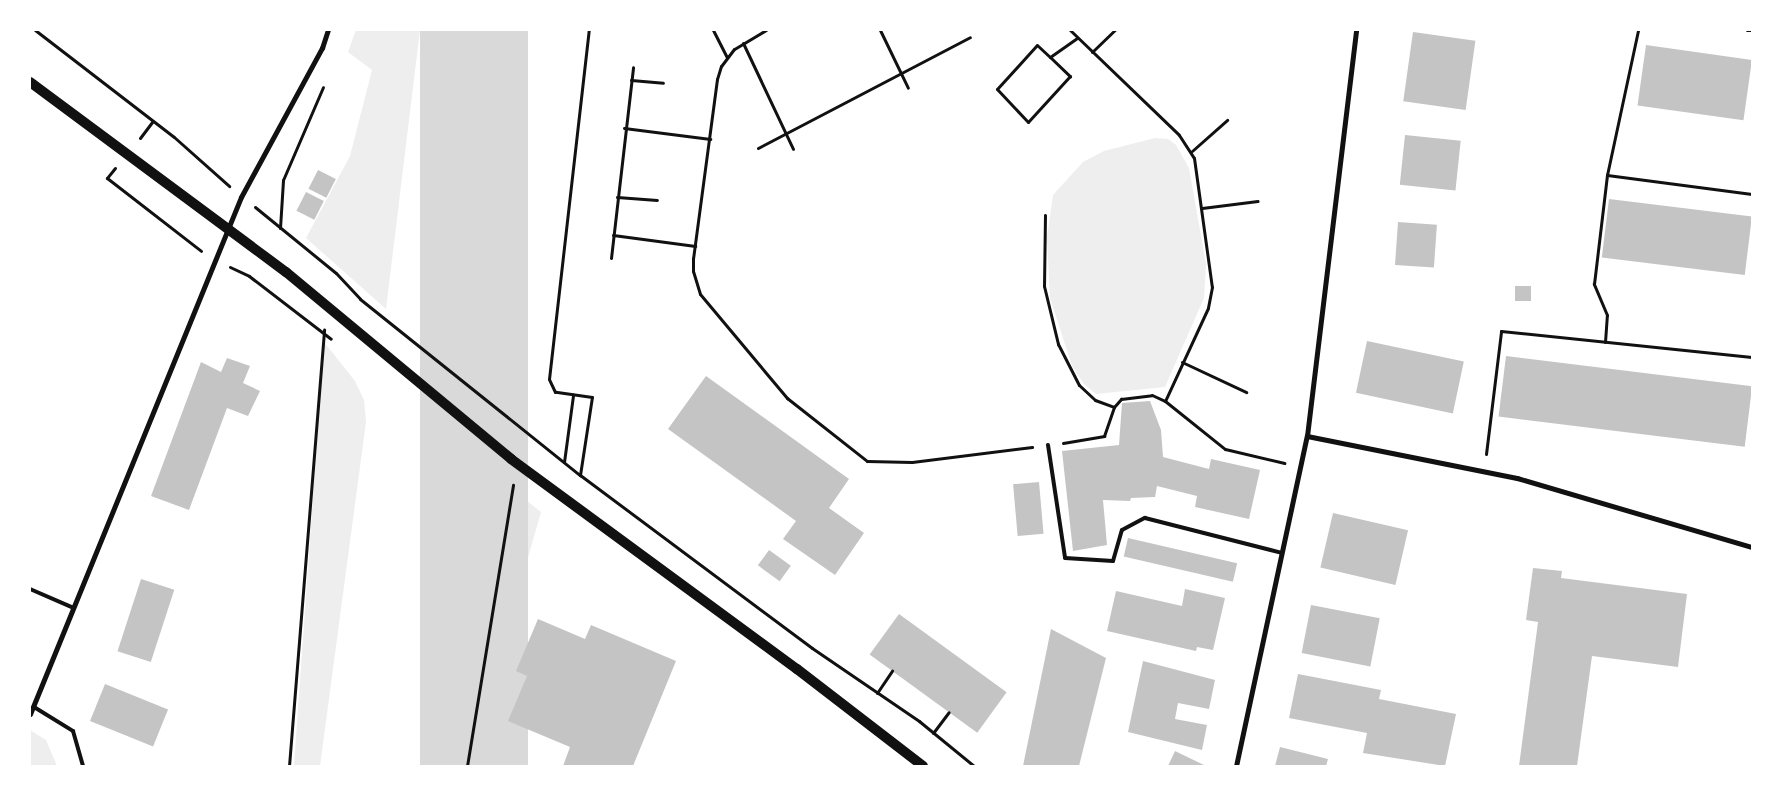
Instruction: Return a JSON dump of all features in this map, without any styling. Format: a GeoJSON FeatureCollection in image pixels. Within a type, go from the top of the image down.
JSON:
{"type":"FeatureCollection","features":[{"type":"Feature","properties":{"kind":"main road"},"geometry":{"type":"LineString","coordinates":[[30,82],[229,228],[346,326],[511,459],[797,669],[918,765]]}},
{"type":"Feature","properties":{"kind":"street"},"geometry":{"type":"LineString","coordinates":[[30,714],[218,260],[242,197],[322,48],[328,30]]}},
{"type":"Feature","properties":{"kind":"street"},"geometry":{"type":"LineString","coordinates":[[1236,766],[1307,436],[1356,30]]}},
{"type":"Feature","properties":{"kind":"street"},"geometry":{"type":"LineString","coordinates":[[1307,436],[1484,470],[1752,547]]}},
{"type":"Feature","properties":{"kind":"lane"},"geometry":{"type":"LineString","coordinates":[[1048,445],[1065,558],[1113,561],[1122,530],[1145,518],[1282,553]]}},
{"type":"Feature","properties":{"kind":"lane"},"geometry":{"type":"LineString","coordinates":[[30,589],[75,608]]}},
{"type":"Feature","properties":{"kind":"lane"},"geometry":{"type":"LineString","coordinates":[[34,707],[73,731],[83,766]]}},
{"type":"Feature","properties":{"kind":"path"},"geometry":{"type":"LineString","coordinates":[[35,30],[153,121],[242,197],[336,273],[360,299],[580,475],[933,733],[974,766]]}},
{"type":"Feature","properties":{"kind":"path"},"geometry":{"type":"LineString","coordinates":[[580,475],[592,397],[555,392],[549,380],[589,30]]}},
{"type":"Feature","properties":{"kind":"path"},"geometry":{"type":"LineString","coordinates":[[713,30],[727,57]]}},
{"type":"Feature","properties":{"kind":"path"},"geometry":{"type":"LineString","coordinates":[[766,30],[743,43],[727,57],[717,79],[693,271],[700,294],[787,398]]}},
{"type":"Feature","properties":{"kind":"path"},"geometry":{"type":"LineString","coordinates":[[880,30],[908,88]]}},
{"type":"Feature","properties":{"kind":"path"},"geometry":{"type":"LineString","coordinates":[[1070,30],[1179,135],[1192,151],[1202,208],[1212,287],[1208,308],[1165,401]]}},
{"type":"Feature","properties":{"kind":"path"},"geometry":{"type":"LineString","coordinates":[[1092,52],[1115,30]]}},
{"type":"Feature","properties":{"kind":"path"},"geometry":{"type":"LineString","coordinates":[[1605,342],[1607,315],[1594,284],[1607,175],[1638,30]]}},
{"type":"Feature","properties":{"kind":"path"},"geometry":{"type":"LineString","coordinates":[[1747,30],[1752,30]]}},
{"type":"Feature","properties":{"kind":"path"},"geometry":{"type":"LineString","coordinates":[[758,148],[970,37]]}},
{"type":"Feature","properties":{"kind":"path"},"geometry":{"type":"LineString","coordinates":[[1050,57],[1077,38]]}},
{"type":"Feature","properties":{"kind":"path"},"geometry":{"type":"LineString","coordinates":[[743,43],[793,149]]}},
{"type":"Feature","properties":{"kind":"path"},"geometry":{"type":"LineString","coordinates":[[1037,45],[1050,57],[1070,76],[1028,122],[997,89],[1037,45]]}},
{"type":"Feature","properties":{"kind":"path"},"geometry":{"type":"LineString","coordinates":[[611,258],[624,128],[633,67]]}},
{"type":"Feature","properties":{"kind":"path"},"geometry":{"type":"LineString","coordinates":[[631,80],[663,83]]}},
{"type":"Feature","properties":{"kind":"path"},"geometry":{"type":"LineString","coordinates":[[280,228],[283,180],[325,83]]}},
{"type":"Feature","properties":{"kind":"path"},"geometry":{"type":"LineString","coordinates":[[1192,151],[1227,120]]}},
{"type":"Feature","properties":{"kind":"path"},"geometry":{"type":"LineString","coordinates":[[153,121],[107,178],[198,250],[249,276],[331,339]]}},
{"type":"Feature","properties":{"kind":"path"},"geometry":{"type":"LineString","coordinates":[[624,128],[710,139]]}},
{"type":"Feature","properties":{"kind":"path"},"geometry":{"type":"LineString","coordinates":[[1607,175],[1752,194]]}},
{"type":"Feature","properties":{"kind":"path"},"geometry":{"type":"LineString","coordinates":[[617,197],[657,200]]}},
{"type":"Feature","properties":{"kind":"path"},"geometry":{"type":"LineString","coordinates":[[1202,208],[1258,201]]}},
{"type":"Feature","properties":{"kind":"path"},"geometry":{"type":"LineString","coordinates":[[1045,215],[1044,286],[1058,344],[1079,384],[1096,400],[1114,407]]}},
{"type":"Feature","properties":{"kind":"path"},"geometry":{"type":"LineString","coordinates":[[613,235],[695,246]]}},
{"type":"Feature","properties":{"kind":"path"},"geometry":{"type":"LineString","coordinates":[[289,766],[323,333],[330,312]]}},
{"type":"Feature","properties":{"kind":"path"},"geometry":{"type":"LineString","coordinates":[[1484,470],[1502,331],[1752,357]]}},
{"type":"Feature","properties":{"kind":"path"},"geometry":{"type":"LineString","coordinates":[[1182,362],[1246,392]]}},
{"type":"Feature","properties":{"kind":"path"},"geometry":{"type":"LineString","coordinates":[[564,462],[573,395]]}},
{"type":"Feature","properties":{"kind":"path"},"geometry":{"type":"LineString","coordinates":[[467,766],[513,484]]}},
{"type":"Feature","properties":{"kind":"path"},"geometry":{"type":"LineString","coordinates":[[877,693],[892,671]]}},
{"type":"Feature","properties":{"kind":"path"},"geometry":{"type":"LineString","coordinates":[[933,733],[949,712]]}},
{"type":"Feature","properties":{"kind":"shaded area"},"geometry":{"type":"Polygon","coordinates":[[[356,30],[420,30],[386,309],[306,238],[350,156],[372,70],[348,52],[356,30]]]}},
{"type":"Feature","properties":{"kind":"shaded area"},"geometry":{"type":"Polygon","coordinates":[[[420,30],[528,30],[528,766],[420,766],[420,30]]]}},
{"type":"Feature","properties":{"kind":"shaded area"},"geometry":{"type":"Polygon","coordinates":[[[1155,138],[1168,139],[1176,145],[1189,168],[1206,264],[1204,298],[1165,387],[1096,394],[1084,384],[1072,366],[1050,298],[1047,237],[1053,195],[1083,162],[1104,151],[1155,138]]]}},
{"type":"Feature","properties":{"kind":"shaded area"},"geometry":{"type":"Polygon","coordinates":[[[324,342],[355,381],[364,400],[366,422],[320,766],[294,766],[324,342]]]}},
{"type":"Feature","properties":{"kind":"shaded area"},"geometry":{"type":"Polygon","coordinates":[[[477,462],[541,512],[519,589],[502,593],[477,766],[445,766],[477,462]]]}},
{"type":"Feature","properties":{"kind":"shaded area"},"geometry":{"type":"Polygon","coordinates":[[[30,730],[46,740],[57,766],[30,766],[30,730]]]}},
{"type":"Feature","properties":{"kind":"building"},"geometry":{"type":"Polygon","coordinates":[[[1413,32],[1475,41],[1466,110],[1403,101],[1413,32]]]}},
{"type":"Feature","properties":{"kind":"building"},"geometry":{"type":"Polygon","coordinates":[[[1646,45],[1752,60],[1743,120],[1638,105],[1646,45]]]}},
{"type":"Feature","properties":{"kind":"building"},"geometry":{"type":"Polygon","coordinates":[[[1405,135],[1461,141],[1455,191],[1400,185],[1405,135]]]}},
{"type":"Feature","properties":{"kind":"building"},"geometry":{"type":"Polygon","coordinates":[[[318,170],[336,179],[326,198],[308,189],[318,170]]]}},
{"type":"Feature","properties":{"kind":"building"},"geometry":{"type":"Polygon","coordinates":[[[306,192],[324,201],[314,220],[296,211],[306,192]]]}},
{"type":"Feature","properties":{"kind":"building"},"geometry":{"type":"Polygon","coordinates":[[[1609,199],[1752,217],[1745,275],[1602,258],[1609,199]]]}},
{"type":"Feature","properties":{"kind":"building"},"geometry":{"type":"Polygon","coordinates":[[[1398,222],[1437,225],[1434,268],[1395,265],[1398,222]]]}},
{"type":"Feature","properties":{"kind":"building"},"geometry":{"type":"Polygon","coordinates":[[[1515,286],[1531,286],[1531,301],[1515,301],[1515,286]]]}},
{"type":"Feature","properties":{"kind":"building"},"geometry":{"type":"Polygon","coordinates":[[[1367,341],[1464,362],[1453,413],[1356,393],[1367,341]]]}},
{"type":"Feature","properties":{"kind":"building"},"geometry":{"type":"Polygon","coordinates":[[[1506,356],[1752,386],[1745,447],[1499,417],[1506,356]]]}},
{"type":"Feature","properties":{"kind":"building"},"geometry":{"type":"Polygon","coordinates":[[[227,358],[250,366],[243,383],[260,391],[248,416],[227,408],[189,510],[151,496],[201,362],[221,372],[227,358]]]}},
{"type":"Feature","properties":{"kind":"building"},"geometry":{"type":"Polygon","coordinates":[[[706,376],[849,479],[829,508],[864,533],[835,575],[783,539],[796,521],[668,429],[706,376]]]}},
{"type":"Feature","properties":{"kind":"building"},"geometry":{"type":"Polygon","coordinates":[[[1150,401],[1161,430],[1163,457],[1209,469],[1211,459],[1260,470],[1249,519],[1195,507],[1197,496],[1157,486],[1155,497],[1131,498],[1130,501],[1103,500],[1107,545],[1073,551],[1062,451],[1119,445],[1122,403],[1150,401]]]}},
{"type":"Feature","properties":{"kind":"building"},"geometry":{"type":"Polygon","coordinates":[[[1039,482],[1044,534],[1018,536],[1013,484],[1039,482]]]}},
{"type":"Feature","properties":{"kind":"building"},"geometry":{"type":"Polygon","coordinates":[[[1333,513],[1408,530],[1395,585],[1320,568],[1333,513]]]}},
{"type":"Feature","properties":{"kind":"building"},"geometry":{"type":"Polygon","coordinates":[[[1128,538],[1237,563],[1233,582],[1124,557],[1128,538]]]}},
{"type":"Feature","properties":{"kind":"building"},"geometry":{"type":"Polygon","coordinates":[[[769,550],[791,566],[780,581],[758,565],[769,550]]]}},
{"type":"Feature","properties":{"kind":"building"},"geometry":{"type":"Polygon","coordinates":[[[1533,568],[1562,571],[1561,578],[1687,594],[1678,667],[1592,656],[1577,766],[1519,766],[1538,622],[1526,620],[1533,568]]]}},
{"type":"Feature","properties":{"kind":"building"},"geometry":{"type":"Polygon","coordinates":[[[141,579],[174,590],[151,662],[118,651],[141,579]]]}},
{"type":"Feature","properties":{"kind":"building"},"geometry":{"type":"Polygon","coordinates":[[[1185,589],[1225,598],[1213,650],[1197,647],[1196,651],[1107,631],[1116,591],[1182,606],[1185,589]]]}},
{"type":"Feature","properties":{"kind":"building"},"geometry":{"type":"Polygon","coordinates":[[[1311,605],[1380,618],[1370,666],[1302,653],[1311,605]]]}},
{"type":"Feature","properties":{"kind":"building"},"geometry":{"type":"Polygon","coordinates":[[[899,614],[1007,692],[977,733],[870,654],[899,614]]]}},
{"type":"Feature","properties":{"kind":"building"},"geometry":{"type":"Polygon","coordinates":[[[538,619],[585,639],[591,625],[676,661],[633,766],[563,766],[570,747],[508,721],[527,676],[516,671],[538,619]]]}},
{"type":"Feature","properties":{"kind":"building"},"geometry":{"type":"Polygon","coordinates":[[[1051,629],[1106,658],[1079,766],[1023,766],[1051,629]]]}},
{"type":"Feature","properties":{"kind":"building"},"geometry":{"type":"Polygon","coordinates":[[[1143,661],[1215,680],[1209,709],[1178,703],[1175,719],[1207,725],[1202,750],[1128,732],[1143,661]]]}},
{"type":"Feature","properties":{"kind":"building"},"geometry":{"type":"Polygon","coordinates":[[[1298,674],[1381,690],[1379,699],[1456,714],[1445,766],[1363,753],[1367,733],[1289,718],[1298,674]]]}},
{"type":"Feature","properties":{"kind":"building"},"geometry":{"type":"Polygon","coordinates":[[[105,684],[168,709],[153,747],[90,721],[105,684]]]}},
{"type":"Feature","properties":{"kind":"building"},"geometry":{"type":"Polygon","coordinates":[[[1280,747],[1328,759],[1326,766],[1275,766],[1280,747]]]}},
{"type":"Feature","properties":{"kind":"building"},"geometry":{"type":"Polygon","coordinates":[[[1175,751],[1206,766],[1168,766],[1175,751]]]}}]}
